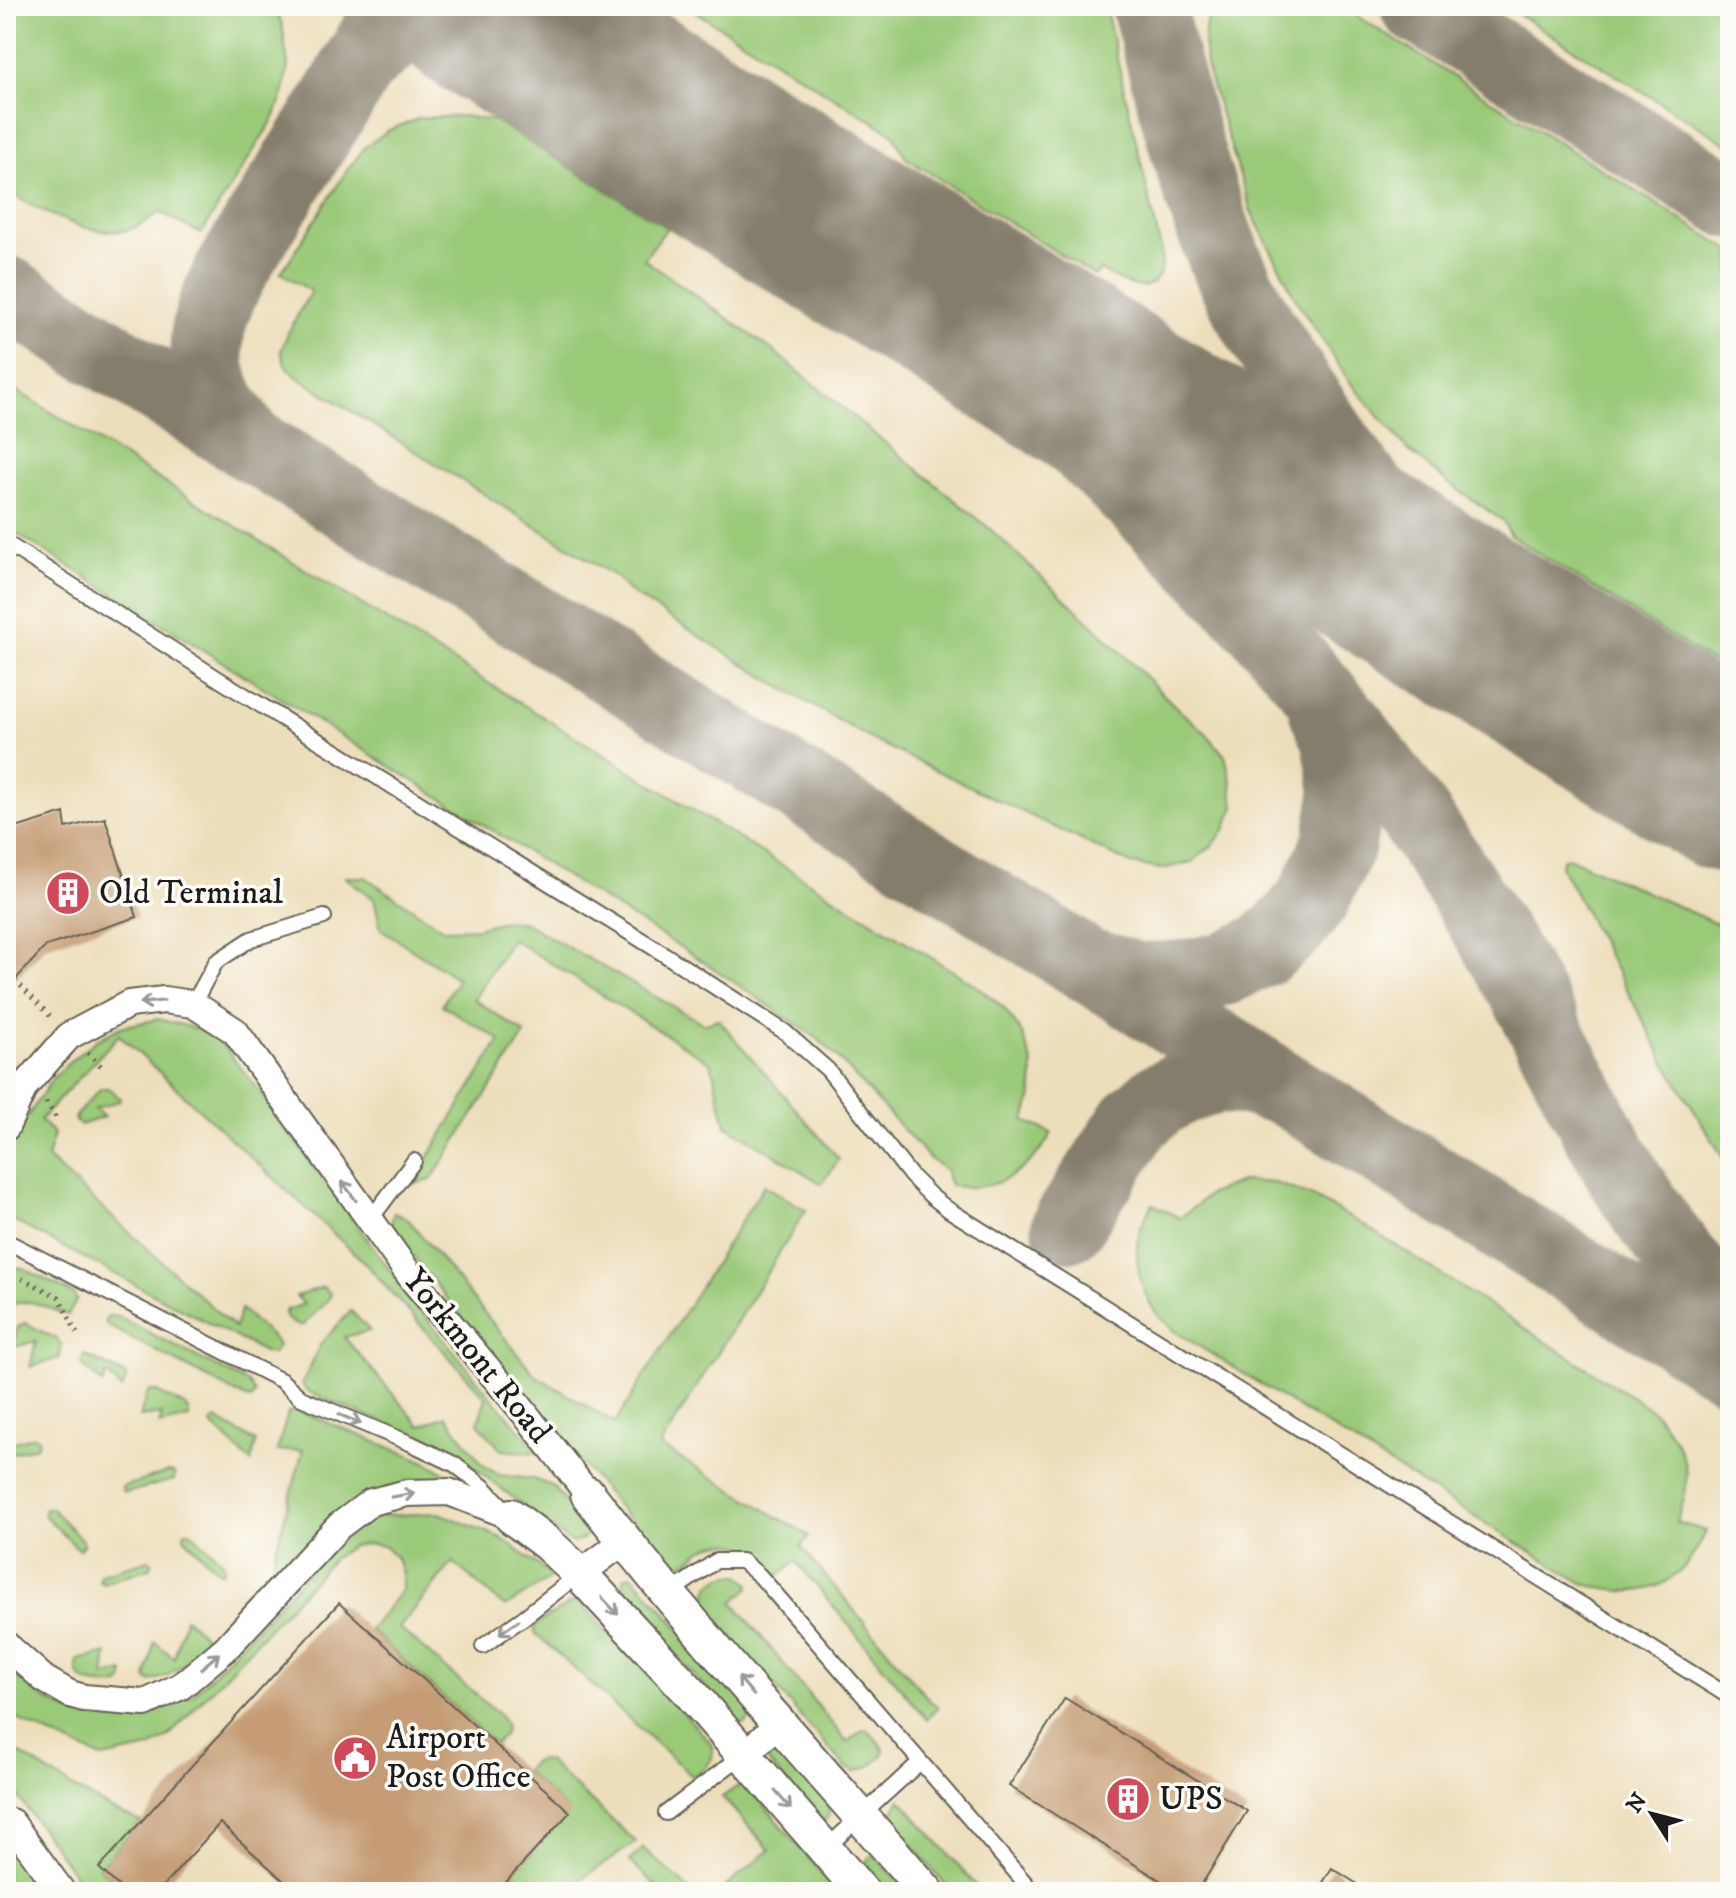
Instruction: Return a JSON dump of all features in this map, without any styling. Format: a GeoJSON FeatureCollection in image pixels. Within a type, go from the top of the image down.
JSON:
{"type":"FeatureCollection","features":[{"type":"Feature","properties":{"kind":"street","name":"Yorkmont Road"},"geometry":{"type":"LineString","coordinates":[[6,1127],[24,1087],[69,1036],[129,1004],[164,1000],[193,1004],[235,1031],[414,1281],[519,1406],[668,1594],[927,1892]]}},
{"type":"Feature","properties":{"kind":"street"},"geometry":{"type":"LineString","coordinates":[[6,1645],[44,1679],[70,1694],[145,1703],[181,1686],[225,1649],[339,1526],[371,1502],[407,1493],[449,1492],[511,1516],[580,1574],[689,1691],[862,1892]]}},
{"type":"Feature","properties":{"kind":"street"},"geometry":{"type":"LineString","coordinates":[[580,1574],[624,1541]]}},
{"type":"Feature","properties":{"kind":"street"},"geometry":{"type":"LineString","coordinates":[[743,1755],[779,1724]]}},
{"type":"Feature","properties":{"kind":"street"},"geometry":{"type":"LineString","coordinates":[[8,1819],[62,1892]]}},
{"type":"Feature","properties":{"kind":"lane"},"geometry":{"type":"LineString","coordinates":[[6,543],[785,1032],[828,1070],[911,1176],[949,1210],[1730,1697]]}},
{"type":"Feature","properties":{"kind":"lane"},"geometry":{"type":"LineString","coordinates":[[193,1004],[216,962],[251,939],[324,917]]}},
{"type":"Feature","properties":{"kind":"lane"},"geometry":{"type":"LineString","coordinates":[[370,1220],[414,1161]]}},
{"type":"Feature","properties":{"kind":"lane"},"geometry":{"type":"LineString","coordinates":[[6,1241],[282,1381],[301,1398],[454,1464],[484,1487],[511,1516]]}},
{"type":"Feature","properties":{"kind":"lane"},"geometry":{"type":"LineString","coordinates":[[668,1594],[716,1561],[742,1561],[760,1576],[1033,1892]]}},
{"type":"Feature","properties":{"kind":"lane"},"geometry":{"type":"LineString","coordinates":[[483,1646],[580,1574]]}},
{"type":"Feature","properties":{"kind":"lane"},"geometry":{"type":"LineString","coordinates":[[666,1813],[743,1755]]}},
{"type":"Feature","properties":{"kind":"lane"},"geometry":{"type":"LineString","coordinates":[[825,1849],[920,1762]]}},
{"type":"Feature","properties":{"kind":"path"},"geometry":{"type":"LineString","coordinates":[[46,1101],[58,1121]]}},
{"type":"Feature","properties":{"kind":"path"},"geometry":{"type":"LineString","coordinates":[[6,1277],[19,1277],[59,1297],[78,1336]]}},
{"type":"Feature","properties":{"kind":"green space"},"geometry":{"type":"Polygon","coordinates":[[[6,6],[274,6],[282,24],[288,65],[284,91],[274,118],[201,234],[160,212],[139,226],[124,231],[89,228],[35,207],[6,191],[6,6]]]}},
{"type":"Feature","properties":{"kind":"green space"},"geometry":{"type":"Polygon","coordinates":[[[686,6],[1105,6],[1161,249],[1162,267],[1157,279],[1150,284],[1134,286],[1100,270],[1095,276],[906,158],[893,134],[686,6]]]}},
{"type":"Feature","properties":{"kind":"green space"},"geometry":{"type":"Polygon","coordinates":[[[1213,6],[1341,6],[1730,250],[1730,673],[1511,536],[1503,521],[1408,450],[1349,381],[1298,303],[1251,211],[1206,65],[1204,39],[1213,6]]]}},
{"type":"Feature","properties":{"kind":"green space"},"geometry":{"type":"Polygon","coordinates":[[[1505,6],[1730,6],[1730,146],[1505,6]]]}},
{"type":"Feature","properties":{"kind":"green space"},"geometry":{"type":"Polygon","coordinates":[[[462,116],[495,121],[667,228],[644,259],[771,349],[990,529],[1206,733],[1225,756],[1234,807],[1225,829],[1213,845],[1192,862],[1162,869],[1131,864],[873,740],[772,682],[631,593],[616,577],[297,377],[285,365],[281,351],[311,291],[281,273],[365,147],[389,130],[420,118],[462,116]]]}},
{"type":"Feature","properties":{"kind":"green space"},"geometry":{"type":"Polygon","coordinates":[[[6,384],[977,986],[1004,1008],[1022,1033],[1033,1065],[1032,1095],[1025,1121],[1052,1133],[1046,1143],[1030,1162],[1001,1181],[977,1187],[951,1186],[947,1171],[930,1159],[818,1039],[710,966],[6,527],[6,384]]]}},
{"type":"Feature","properties":{"kind":"green space"},"geometry":{"type":"Polygon","coordinates":[[[1568,857],[1730,930],[1730,1169],[1669,1069],[1561,867],[1562,860],[1568,857]]]}},
{"type":"Feature","properties":{"kind":"green space"},"geometry":{"type":"Polygon","coordinates":[[[345,877],[365,877],[443,929],[477,928],[507,920],[525,923],[704,1024],[718,1019],[839,1159],[822,1184],[726,1125],[711,1063],[512,939],[474,999],[525,1034],[431,1180],[412,1184],[500,1040],[442,1005],[458,979],[381,929],[374,899],[345,877]]]}},
{"type":"Feature","properties":{"kind":"green space"},"geometry":{"type":"Polygon","coordinates":[[[158,1019],[198,1029],[226,1049],[411,1299],[538,1450],[536,1453],[501,1450],[478,1423],[486,1398],[364,1262],[119,1035],[40,1120],[54,1134],[47,1158],[235,1328],[241,1309],[278,1346],[272,1354],[264,1352],[6,1217],[6,1149],[53,1078],[95,1041],[121,1027],[158,1019]]]}},
{"type":"Feature","properties":{"kind":"green space"},"geometry":{"type":"Polygon","coordinates":[[[101,1088],[109,1088],[120,1098],[119,1101],[95,1109],[104,1117],[81,1125],[75,1121],[76,1115],[101,1088]]]}},
{"type":"Feature","properties":{"kind":"green space"},"geometry":{"type":"Polygon","coordinates":[[[1243,1181],[1275,1183],[1311,1196],[1362,1224],[1651,1409],[1674,1439],[1684,1460],[1686,1483],[1676,1522],[1706,1531],[1684,1567],[1657,1586],[1641,1590],[1603,1589],[1582,1583],[1176,1332],[1159,1317],[1142,1284],[1137,1261],[1141,1227],[1153,1204],[1180,1218],[1210,1194],[1243,1181]]]}},
{"type":"Feature","properties":{"kind":"green space"},"geometry":{"type":"Polygon","coordinates":[[[764,1185],[806,1210],[660,1446],[809,1536],[801,1547],[930,1701],[938,1706],[927,1720],[796,1561],[778,1576],[753,1553],[734,1544],[713,1545],[679,1564],[658,1554],[499,1364],[390,1227],[394,1213],[408,1219],[535,1375],[615,1423],[764,1185]]]}},
{"type":"Feature","properties":{"kind":"green space"},"geometry":{"type":"Polygon","coordinates":[[[6,1267],[23,1268],[72,1293],[77,1299],[68,1315],[31,1302],[6,1307],[6,1267]]]}},
{"type":"Feature","properties":{"kind":"green space"},"geometry":{"type":"Polygon","coordinates":[[[323,1287],[331,1294],[328,1300],[303,1325],[296,1325],[286,1318],[285,1311],[304,1304],[296,1296],[323,1287]]]}},
{"type":"Feature","properties":{"kind":"green space"},"geometry":{"type":"Polygon","coordinates":[[[351,1311],[370,1331],[344,1337],[420,1426],[446,1416],[483,1465],[499,1475],[533,1479],[552,1486],[589,1532],[573,1543],[458,1455],[306,1391],[302,1384],[321,1343],[351,1311]]]}},
{"type":"Feature","properties":{"kind":"green space"},"geometry":{"type":"Polygon","coordinates":[[[108,1316],[117,1316],[248,1383],[255,1393],[251,1399],[244,1397],[108,1326],[105,1321],[108,1316]]]}},
{"type":"Feature","properties":{"kind":"green space"},"geometry":{"type":"Polygon","coordinates":[[[25,1323],[57,1339],[61,1344],[60,1358],[30,1367],[36,1341],[14,1347],[18,1327],[25,1323]]]}},
{"type":"Feature","properties":{"kind":"green space"},"geometry":{"type":"Polygon","coordinates":[[[84,1355],[126,1375],[122,1389],[107,1374],[103,1384],[81,1364],[84,1355]]]}},
{"type":"Feature","properties":{"kind":"green space"},"geometry":{"type":"Polygon","coordinates":[[[150,1391],[183,1405],[189,1411],[189,1418],[159,1425],[162,1414],[140,1417],[150,1391]]]}},
{"type":"Feature","properties":{"kind":"green space"},"geometry":{"type":"Polygon","coordinates":[[[296,1410],[424,1461],[450,1479],[406,1481],[238,1621],[235,1619],[241,1596],[265,1589],[303,1450],[277,1451],[288,1413],[296,1410]]]}},
{"type":"Feature","properties":{"kind":"green space"},"geometry":{"type":"Polygon","coordinates":[[[216,1419],[256,1442],[251,1462],[211,1424],[216,1419]]]}},
{"type":"Feature","properties":{"kind":"green space"},"geometry":{"type":"Polygon","coordinates":[[[35,1436],[39,1440],[37,1446],[6,1455],[6,1444],[35,1436]]]}},
{"type":"Feature","properties":{"kind":"green space"},"geometry":{"type":"Polygon","coordinates":[[[174,1473],[174,1480],[126,1493],[122,1491],[122,1487],[174,1473]]]}},
{"type":"Feature","properties":{"kind":"green space"},"geometry":{"type":"Polygon","coordinates":[[[45,1508],[51,1508],[83,1541],[80,1549],[44,1515],[45,1508]]]}},
{"type":"Feature","properties":{"kind":"green space"},"geometry":{"type":"Polygon","coordinates":[[[439,1513],[501,1538],[550,1574],[549,1579],[505,1607],[453,1562],[399,1628],[499,1715],[506,1726],[503,1736],[495,1744],[370,1630],[402,1590],[402,1574],[397,1558],[385,1546],[370,1544],[352,1546],[334,1558],[168,1737],[150,1748],[102,1758],[6,1712],[6,1666],[40,1696],[71,1712],[116,1718],[148,1714],[193,1695],[348,1530],[378,1516],[439,1513]]]}},
{"type":"Feature","properties":{"kind":"green space"},"geometry":{"type":"Polygon","coordinates":[[[185,1531],[190,1531],[223,1562],[224,1570],[221,1573],[184,1537],[185,1531]]]}},
{"type":"Feature","properties":{"kind":"green space"},"geometry":{"type":"Polygon","coordinates":[[[149,1560],[153,1563],[150,1568],[103,1583],[99,1581],[101,1574],[149,1560]]]}},
{"type":"Feature","properties":{"kind":"green space"},"geometry":{"type":"Polygon","coordinates":[[[632,1575],[751,1709],[746,1722],[741,1725],[735,1723],[621,1591],[625,1577],[632,1575]]]}},
{"type":"Feature","properties":{"kind":"green space"},"geometry":{"type":"Polygon","coordinates":[[[739,1575],[750,1584],[733,1602],[847,1742],[864,1729],[884,1749],[883,1755],[871,1766],[855,1772],[846,1768],[709,1612],[706,1598],[708,1588],[716,1580],[739,1575]]]}},
{"type":"Feature","properties":{"kind":"green space"},"geometry":{"type":"Polygon","coordinates":[[[577,1601],[636,1660],[711,1743],[711,1759],[693,1777],[535,1633],[537,1624],[577,1601]]]}},
{"type":"Feature","properties":{"kind":"green space"},"geometry":{"type":"Polygon","coordinates":[[[185,1618],[207,1638],[201,1654],[164,1677],[150,1681],[146,1678],[154,1643],[174,1658],[185,1618]]]}},
{"type":"Feature","properties":{"kind":"green space"},"geometry":{"type":"Polygon","coordinates":[[[107,1653],[104,1676],[124,1672],[120,1685],[97,1685],[83,1680],[77,1669],[78,1660],[107,1653]]]}},
{"type":"Feature","properties":{"kind":"green space"},"geometry":{"type":"Polygon","coordinates":[[[6,1744],[88,1797],[141,1822],[99,1868],[125,1892],[87,1892],[6,1780],[6,1744]]]}},
{"type":"Feature","properties":{"kind":"green space"},"geometry":{"type":"Polygon","coordinates":[[[777,1744],[826,1795],[830,1815],[826,1820],[819,1820],[766,1759],[765,1752],[769,1745],[777,1744]]]}},
{"type":"Feature","properties":{"kind":"green space"},"geometry":{"type":"Polygon","coordinates":[[[539,1760],[547,1761],[636,1842],[563,1892],[535,1892],[514,1872],[569,1812],[525,1771],[539,1760]]]}},
{"type":"Feature","properties":{"kind":"green space"},"geometry":{"type":"Polygon","coordinates":[[[745,1782],[837,1892],[719,1892],[770,1850],[722,1797],[745,1782]]]}},
{"type":"Feature","properties":{"kind":"green space"},"geometry":{"type":"Polygon","coordinates":[[[900,1799],[982,1892],[951,1892],[894,1823],[892,1813],[900,1799]]]}},
{"type":"Feature","properties":{"kind":"green space"},"geometry":{"type":"Polygon","coordinates":[[[6,1847],[36,1892],[8,1892],[6,1889],[6,1847]]]}},
{"type":"Feature","properties":{"kind":"green space"},"geometry":{"type":"Polygon","coordinates":[[[643,1848],[692,1892],[663,1892],[629,1861],[643,1848]]]}},
{"type":"Feature","properties":{"kind":"green space"},"geometry":{"type":"Polygon","coordinates":[[[873,1855],[910,1892],[881,1892],[865,1874],[864,1865],[873,1855]]]}},
{"type":"Feature","properties":{"kind":"building","name":"Old Terminal"},"geometry":{"type":"Polygon","coordinates":[[[64,813],[66,828],[105,818],[137,917],[46,946],[6,990],[6,831],[64,813]]]}},
{"type":"Feature","properties":{"kind":"building","name":"Airport Post Office"},"geometry":{"type":"Polygon","coordinates":[[[339,1603],[570,1812],[497,1892],[296,1892],[220,1823],[158,1892],[125,1892],[99,1868],[339,1603]]]}},
{"type":"Feature","properties":{"kind":"building","name":"UPS"},"geometry":{"type":"Polygon","coordinates":[[[1065,1698],[1247,1811],[1197,1892],[1179,1892],[1009,1786],[1065,1698]]]}},
{"type":"Feature","properties":{"kind":"building"},"geometry":{"type":"Polygon","coordinates":[[[1332,1868],[1370,1892],[1317,1892],[1332,1868]]]}},
{"type":"Feature","properties":{"kind":"taxiway"},"geometry":{"type":"LineString","coordinates":[[250,445],[224,409],[212,385],[207,357],[209,324],[223,288],[243,252],[396,6]]}},
{"type":"Feature","properties":{"kind":"taxiway"},"geometry":{"type":"LineString","coordinates":[[1148,6],[1208,215],[1237,286],[1270,345],[1343,455],[1395,522],[1467,592],[1567,680]]}},
{"type":"Feature","properties":{"kind":"taxiway"},"geometry":{"type":"LineString","coordinates":[[1417,6],[1730,201]]}},
{"type":"Feature","properties":{"kind":"taxiway"},"geometry":{"type":"LineString","coordinates":[[361,62],[400,31],[435,18],[473,19],[520,29]]}},
{"type":"Feature","properties":{"kind":"taxiway"},"geometry":{"type":"LineString","coordinates":[[758,177],[954,335],[1055,422],[1190,552],[1300,669],[1351,730],[1454,874],[1525,991],[1633,1191],[1667,1241],[1730,1318]]}},
{"type":"Feature","properties":{"kind":"taxiway"},"geometry":{"type":"LineString","coordinates":[[6,292],[1730,1367]]}},
{"type":"Feature","properties":{"kind":"taxiway"},"geometry":{"type":"LineString","coordinates":[[1100,968],[1141,980],[1184,977],[1224,969],[1266,948],[1292,925],[1313,899],[1339,844],[1348,790],[1338,737],[1326,712]]}},
{"type":"Feature","properties":{"kind":"taxiway"},"geometry":{"type":"LineString","coordinates":[[1068,1225],[1134,1122],[1159,1100],[1181,1088],[1216,1077],[1246,1078],[1285,1089]]}},
{"type":"Feature","properties":{"kind":"runway"},"geometry":{"type":"LineString","coordinates":[[482,6],[1730,782]]}},
{"type":"Feature","properties":{"kind":"place","name":"Old Terminal"},"geometry":{"type":"Point","coordinates":[68,893]}},
{"type":"Feature","properties":{"kind":"place","name":"Airport Post Office"},"geometry":{"type":"Point","coordinates":[355,1758]}},
{"type":"Feature","properties":{"kind":"place","name":"UPS"},"geometry":{"type":"Point","coordinates":[1128,1799]}}]}
